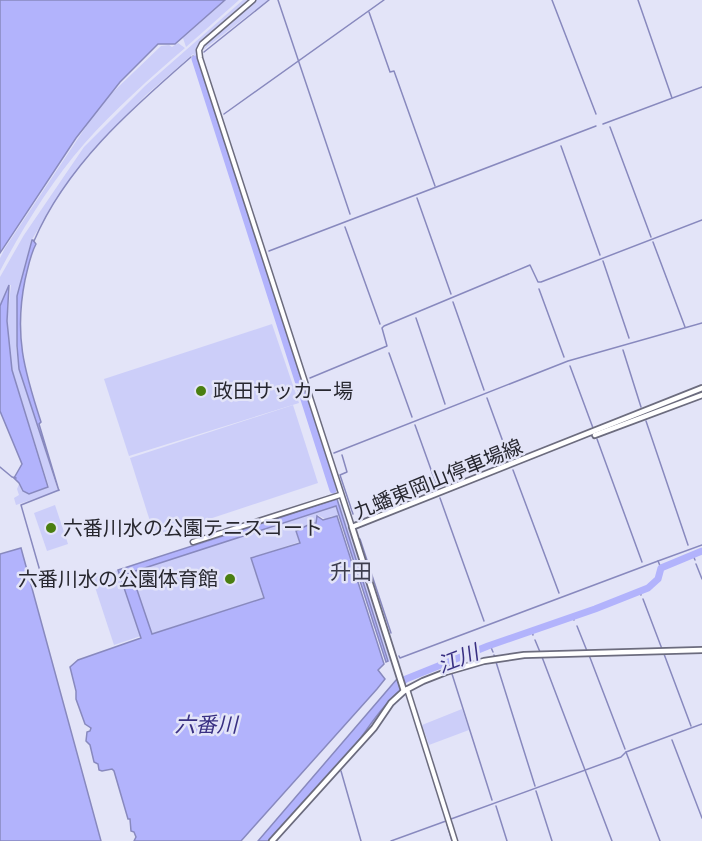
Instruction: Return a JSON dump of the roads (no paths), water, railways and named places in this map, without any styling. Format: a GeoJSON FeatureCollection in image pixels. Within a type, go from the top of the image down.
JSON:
{"type":"FeatureCollection","features":[{"type":"Feature","properties":{"kind":"main road","name":"九蟠東岡山停車場線"},"geometry":{"type":"LineString","coordinates":[[405,689],[399,678],[352,527],[702,388]]}},
{"type":"Feature","properties":{"kind":"main road","name":"九蟠東岡山停車場線"},"geometry":{"type":"LineString","coordinates":[[558,447],[702,395]]}},
{"type":"Feature","properties":{"kind":"main road"},"geometry":{"type":"LineString","coordinates":[[272,841],[335,773],[405,689],[459,668],[506,657],[702,650]]}},
{"type":"Feature","properties":{"kind":"street"},"geometry":{"type":"LineString","coordinates":[[253,0],[202,44],[200,58],[352,527]]}},
{"type":"Feature","properties":{"kind":"street"},"geometry":{"type":"LineString","coordinates":[[193,543],[340,495]]}},
{"type":"Feature","properties":{"kind":"street"},"geometry":{"type":"LineString","coordinates":[[405,689],[455,841]]}},
{"type":"Feature","properties":{"kind":"water"},"geometry":{"type":"Polygon","coordinates":[[[0,0],[225,0],[175,44],[158,44],[120,82],[76,138],[0,253],[0,0]]]}},
{"type":"Feature","properties":{"kind":"water"},"geometry":{"type":"Polygon","coordinates":[[[32,240],[36,244],[25,280],[20,318],[22,352],[41,422],[39,424],[59,491],[19,369],[17,296],[32,240]]]}},
{"type":"Feature","properties":{"kind":"water"},"geometry":{"type":"Polygon","coordinates":[[[9,285],[7,321],[12,370],[48,487],[29,494],[23,491],[14,478],[22,464],[0,411],[0,306],[9,285]]]}},
{"type":"Feature","properties":{"kind":"water","name":"六番川"},"geometry":{"type":"Polygon","coordinates":[[[337,499],[388,661],[386,662],[336,506],[126,574],[127,577],[132,575],[152,634],[264,598],[251,558],[300,543],[296,531],[316,523],[317,516],[323,520],[337,516],[384,664],[378,670],[385,679],[241,841],[134,841],[136,837],[131,831],[130,819],[128,819],[114,771],[112,769],[99,770],[98,764],[94,762],[90,745],[86,741],[87,732],[91,728],[85,724],[76,699],[70,667],[78,660],[141,638],[118,570],[337,499]]]}},
{"type":"Feature","properties":{"kind":"water"},"geometry":{"type":"Polygon","coordinates":[[[21,548],[101,841],[0,841],[0,554],[21,548]]]}},
{"type":"Feature","properties":{"kind":"water"},"geometry":{"type":"Polygon","coordinates":[[[397,679],[401,690],[378,714],[345,758],[269,841],[258,841],[397,679]]]}},
{"type":"Feature","properties":{"kind":"waterway"},"geometry":{"type":"LineString","coordinates":[[204,52],[269,0]]}},
{"type":"Feature","properties":{"kind":"waterway"},"geometry":{"type":"LineString","coordinates":[[278,0],[350,214]]}},
{"type":"Feature","properties":{"kind":"waterway"},"geometry":{"type":"LineString","coordinates":[[224,114],[384,0]]}},
{"type":"Feature","properties":{"kind":"waterway"},"geometry":{"type":"LineString","coordinates":[[552,0],[596,114]]}},
{"type":"Feature","properties":{"kind":"waterway"},"geometry":{"type":"LineString","coordinates":[[638,0],[672,98]]}},
{"type":"Feature","properties":{"kind":"waterway"},"geometry":{"type":"LineString","coordinates":[[369,12],[390,72],[394,71],[435,186]]}},
{"type":"Feature","properties":{"kind":"waterway"},"geometry":{"type":"LineString","coordinates":[[34,241],[63,188],[82,164],[123,119],[191,57]]}},
{"type":"Feature","properties":{"kind":"waterway"},"geometry":{"type":"LineString","coordinates":[[195,59],[333,490]]}},
{"type":"Feature","properties":{"kind":"waterway"},"geometry":{"type":"LineString","coordinates":[[603,124],[702,87]]}},
{"type":"Feature","properties":{"kind":"waterway"},"geometry":{"type":"LineString","coordinates":[[269,251],[596,126]]}},
{"type":"Feature","properties":{"kind":"waterway"},"geometry":{"type":"LineString","coordinates":[[610,127],[651,237]]}},
{"type":"Feature","properties":{"kind":"waterway"},"geometry":{"type":"LineString","coordinates":[[561,146],[600,255]]}},
{"type":"Feature","properties":{"kind":"waterway"},"geometry":{"type":"LineString","coordinates":[[417,198],[451,294]]}},
{"type":"Feature","properties":{"kind":"waterway"},"geometry":{"type":"LineString","coordinates":[[310,378],[387,346],[382,328],[384,326],[530,265],[538,282],[541,282],[702,220]]}},
{"type":"Feature","properties":{"kind":"waterway"},"geometry":{"type":"LineString","coordinates":[[345,227],[380,324]]}},
{"type":"Feature","properties":{"kind":"waterway"},"geometry":{"type":"LineString","coordinates":[[653,242],[685,327]]}},
{"type":"Feature","properties":{"kind":"waterway"},"geometry":{"type":"LineString","coordinates":[[603,261],[629,338]]}},
{"type":"Feature","properties":{"kind":"waterway"},"geometry":{"type":"LineString","coordinates":[[539,289],[564,357]]}},
{"type":"Feature","properties":{"kind":"waterway"},"geometry":{"type":"LineString","coordinates":[[453,302],[484,390]]}},
{"type":"Feature","properties":{"kind":"waterway"},"geometry":{"type":"LineString","coordinates":[[416,318],[445,404]]}},
{"type":"Feature","properties":{"kind":"waterway"},"geometry":{"type":"LineString","coordinates":[[334,453],[568,361],[702,323]]}},
{"type":"Feature","properties":{"kind":"waterway"},"geometry":{"type":"LineString","coordinates":[[623,350],[641,407]]}},
{"type":"Feature","properties":{"kind":"waterway"},"geometry":{"type":"LineString","coordinates":[[389,353],[412,417]]}},
{"type":"Feature","properties":{"kind":"waterway"},"geometry":{"type":"LineString","coordinates":[[570,366],[593,428]]}},
{"type":"Feature","properties":{"kind":"waterway"},"geometry":{"type":"LineString","coordinates":[[487,398],[510,461]]}},
{"type":"Feature","properties":{"kind":"waterway"},"geometry":{"type":"LineString","coordinates":[[646,421],[688,545]]}},
{"type":"Feature","properties":{"kind":"waterway"},"geometry":{"type":"LineString","coordinates":[[415,425],[438,489]]}},
{"type":"Feature","properties":{"kind":"waterway"},"geometry":{"type":"LineString","coordinates":[[597,439],[642,562]]}},
{"type":"Feature","properties":{"kind":"waterway"},"geometry":{"type":"LineString","coordinates":[[342,455],[347,472],[340,475],[353,514]]}},
{"type":"Feature","properties":{"kind":"waterway"},"geometry":{"type":"LineString","coordinates":[[0,467],[16,478]]}},
{"type":"Feature","properties":{"kind":"waterway"},"geometry":{"type":"LineString","coordinates":[[513,470],[559,593]]}},
{"type":"Feature","properties":{"kind":"waterway"},"geometry":{"type":"LineString","coordinates":[[42,578],[21,505],[59,490]]}},
{"type":"Feature","properties":{"kind":"waterway"},"geometry":{"type":"LineString","coordinates":[[440,498],[484,621]]}},
{"type":"Feature","properties":{"kind":"waterway"},"geometry":{"type":"LineString","coordinates":[[360,539],[391,633]]}},
{"type":"Feature","properties":{"kind":"waterway"},"geometry":{"type":"LineString","coordinates":[[658,561],[702,545]]}},
{"type":"Feature","properties":{"kind":"waterway","name":"江川"},"geometry":{"type":"LineString","coordinates":[[397,686],[406,679],[488,646],[648,588],[658,579],[661,568],[702,551]]}},
{"type":"Feature","properties":{"kind":"waterway","name":"江川"},"geometry":{"type":"LineString","coordinates":[[693,555],[695,560]]}},
{"type":"Feature","properties":{"kind":"waterway"},"geometry":{"type":"LineString","coordinates":[[399,656],[400,658],[658,561],[661,568]]}},
{"type":"Feature","properties":{"kind":"waterway"},"geometry":{"type":"LineString","coordinates":[[696,564],[702,579]]}},
{"type":"Feature","properties":{"kind":"waterway","name":"江川"},"geometry":{"type":"LineString","coordinates":[[640,591],[641,595]]}},
{"type":"Feature","properties":{"kind":"waterway"},"geometry":{"type":"LineString","coordinates":[[643,599],[662,649]]}},
{"type":"Feature","properties":{"kind":"waterway"},"geometry":{"type":"LineString","coordinates":[[577,626],[587,651]]}},
{"type":"Feature","properties":{"kind":"waterway","name":"江川"},"geometry":{"type":"LineString","coordinates":[[532,631],[533,635]]}},
{"type":"Feature","properties":{"kind":"waterway"},"geometry":{"type":"LineString","coordinates":[[535,640],[540,652]]}},
{"type":"Feature","properties":{"kind":"waterway","name":"江川"},"geometry":{"type":"LineString","coordinates":[[490,645],[493,652]]}},
{"type":"Feature","properties":{"kind":"waterway"},"geometry":{"type":"LineString","coordinates":[[664,654],[691,726]]}},
{"type":"Feature","properties":{"kind":"waterway"},"geometry":{"type":"LineString","coordinates":[[589,655],[625,749]]}},
{"type":"Feature","properties":{"kind":"waterway"},"geometry":{"type":"LineString","coordinates":[[542,657],[612,841]]}},
{"type":"Feature","properties":{"kind":"waterway","name":"江川"},"geometry":{"type":"LineString","coordinates":[[448,662],[450,668]]}},
{"type":"Feature","properties":{"kind":"waterway"},"geometry":{"type":"LineString","coordinates":[[496,662],[535,786]]}},
{"type":"Feature","properties":{"kind":"waterway"},"geometry":{"type":"LineString","coordinates":[[452,674],[492,800]]}},
{"type":"Feature","properties":{"kind":"waterway"},"geometry":{"type":"LineString","coordinates":[[451,819],[621,757],[626,752],[702,724]]}},
{"type":"Feature","properties":{"kind":"waterway"},"geometry":{"type":"LineString","coordinates":[[672,740],[702,818]]}},
{"type":"Feature","properties":{"kind":"waterway"},"geometry":{"type":"LineString","coordinates":[[626,752],[660,841]]}},
{"type":"Feature","properties":{"kind":"waterway"},"geometry":{"type":"LineString","coordinates":[[341,771],[361,841]]}},
{"type":"Feature","properties":{"kind":"waterway"},"geometry":{"type":"LineString","coordinates":[[536,791],[552,841]]}},
{"type":"Feature","properties":{"kind":"waterway"},"geometry":{"type":"LineString","coordinates":[[496,806],[507,841]]}},
{"type":"Feature","properties":{"kind":"waterway"},"geometry":{"type":"LineString","coordinates":[[391,841],[446,821]]}},
{"type":"Feature","properties":{"kind":"waterway"},"geometry":{"type":"LineString","coordinates":[[447,824],[452,841]]}},
{"type":"Feature","properties":{"kind":"place","name":"政田サッカー場"},"geometry":{"type":"Point","coordinates":[201,391]}},
{"type":"Feature","properties":{"kind":"place","name":"六番川水の公園テニスコート"},"geometry":{"type":"Point","coordinates":[51,528]}},
{"type":"Feature","properties":{"kind":"place","name":"六番川水の公園体育館"},"geometry":{"type":"Point","coordinates":[230,579]}},
{"type":"Feature","properties":{"kind":"district","name":"升田"},"geometry":{"type":"Point","coordinates":[351,572]}}]}
